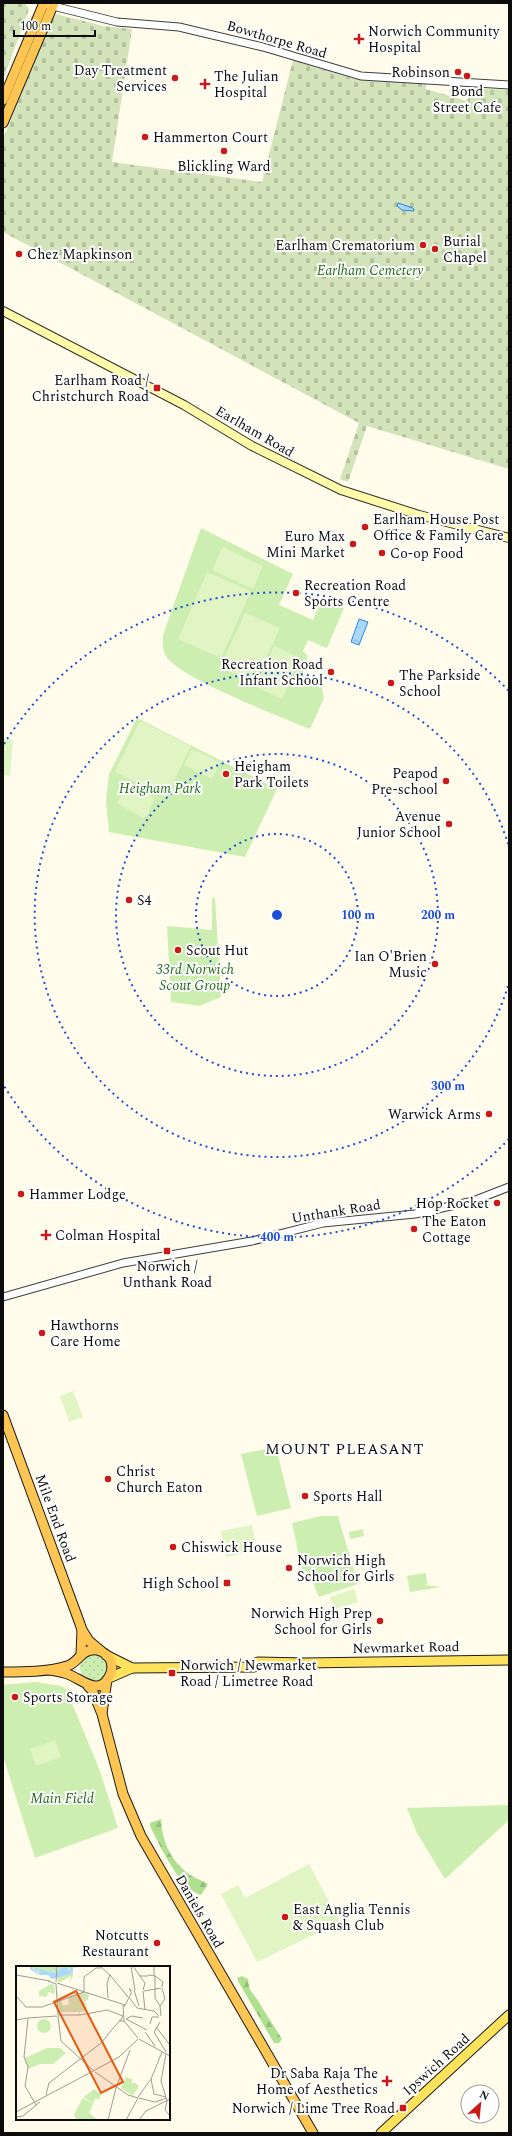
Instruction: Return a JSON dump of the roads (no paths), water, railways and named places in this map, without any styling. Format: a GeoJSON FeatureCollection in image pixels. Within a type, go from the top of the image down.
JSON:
{"type":"FeatureCollection","features":[{"type":"Feature","properties":{"kind":"highway"},"geometry":{"type":"LineString","coordinates":[[3,100],[47,4]]}},
{"type":"Feature","properties":{"kind":"highway"},"geometry":{"type":"LineString","coordinates":[[3,123],[47,4]]}},
{"type":"Feature","properties":{"kind":"highway","name":"Mile End Road"},"geometry":{"type":"LineString","coordinates":[[3,1415],[82,1630],[90,1641],[104,1653]]}},
{"type":"Feature","properties":{"kind":"highway","name":"Mile End Road"},"geometry":{"type":"LineString","coordinates":[[79,1657],[82,1630]]}},
{"type":"Feature","properties":{"kind":"highway"},"geometry":{"type":"LineString","coordinates":[[3,1672],[49,1670],[68,1666],[91,1650],[104,1653],[112,1666],[108,1679]]}},
{"type":"Feature","properties":{"kind":"highway"},"geometry":{"type":"LineString","coordinates":[[79,1657],[75,1670],[79,1680]]}},
{"type":"Feature","properties":{"kind":"highway"},"geometry":{"type":"LineString","coordinates":[[49,1670],[68,1674],[88,1686]]}},
{"type":"Feature","properties":{"kind":"highway","name":"Newmarket Road"},"geometry":{"type":"LineString","coordinates":[[88,1686],[98,1686],[108,1679]]}},
{"type":"Feature","properties":{"kind":"highway","name":"Daniels Road"},"geometry":{"type":"LineString","coordinates":[[102,1714],[108,1679]]}},
{"type":"Feature","properties":{"kind":"highway","name":"Daniels Road"},"geometry":{"type":"LineString","coordinates":[[88,1686],[92,1690],[102,1714],[123,1794],[141,1836],[313,2133]]}},
{"type":"Feature","properties":{"kind":"highway","name":"Daniels Road"},"geometry":{"type":"LineString","coordinates":[[301,2111],[309,2133]]}},
{"type":"Feature","properties":{"kind":"main road","name":"Earlham Road"},"geometry":{"type":"LineString","coordinates":[[3,311],[184,405],[252,446],[341,490],[419,515],[509,538]]}},
{"type":"Feature","properties":{"kind":"main road","name":"Newmarket Road"},"geometry":{"type":"LineString","coordinates":[[104,1653],[132,1668]]}},
{"type":"Feature","properties":{"kind":"main road","name":"Newmarket Road"},"geometry":{"type":"LineString","coordinates":[[108,1679],[132,1668],[248,1666],[258,1662],[305,1663],[509,1660]]}},
{"type":"Feature","properties":{"kind":"main road","name":"Ipswich Road"},"geometry":{"type":"LineString","coordinates":[[381,2133],[509,2015]]}},
{"type":"Feature","properties":{"kind":"street","name":"Bowthorpe Road"},"geometry":{"type":"LineString","coordinates":[[47,4],[117,22],[165,25],[194,30],[277,51],[361,76],[509,85]]}},
{"type":"Feature","properties":{"kind":"street","name":"Unthank Road"},"geometry":{"type":"LineString","coordinates":[[3,1298],[123,1263],[252,1241],[323,1224],[415,1214],[473,1201],[509,1187]]}},
{"type":"Feature","properties":{"kind":"water"},"geometry":{"type":"Polygon","coordinates":[[[398,203],[413,208],[414,211],[402,210],[397,206],[398,203]]]}},
{"type":"Feature","properties":{"kind":"water"},"geometry":{"type":"Polygon","coordinates":[[[359,619],[368,622],[359,645],[351,642],[359,619]]]}},
{"type":"Feature","properties":{"kind":"place","name":"Norwich Community Hospital"},"geometry":{"type":"Point","coordinates":[359,39]}},
{"type":"Feature","properties":{"kind":"place","name":"Robinson"},"geometry":{"type":"Point","coordinates":[458,72]}},
{"type":"Feature","properties":{"kind":"place","name":"Bond Street Cafe"},"geometry":{"type":"Point","coordinates":[467,76]}},
{"type":"Feature","properties":{"kind":"place","name":"Day Treatment Services"},"geometry":{"type":"Point","coordinates":[175,78]}},
{"type":"Feature","properties":{"kind":"place","name":"The Julian Hospital"},"geometry":{"type":"Point","coordinates":[205,84]}},
{"type":"Feature","properties":{"kind":"place","name":"Hammerton Court"},"geometry":{"type":"Point","coordinates":[145,137]}},
{"type":"Feature","properties":{"kind":"place","name":"Blickling Ward"},"geometry":{"type":"Point","coordinates":[224,151]}},
{"type":"Feature","properties":{"kind":"place","name":"Earlham Crematorium"},"geometry":{"type":"Point","coordinates":[423,245]}},
{"type":"Feature","properties":{"kind":"place","name":"Burial Chapel"},"geometry":{"type":"Point","coordinates":[435,249]}},
{"type":"Feature","properties":{"kind":"place","name":"Chez Mapkinson"},"geometry":{"type":"Point","coordinates":[19,254]}},
{"type":"Feature","properties":{"kind":"place","name":"Earlham Road / Christchurch Road"},"geometry":{"type":"Point","coordinates":[157,388]}},
{"type":"Feature","properties":{"kind":"place","name":"Earlham House Post Office & Family Care"},"geometry":{"type":"Point","coordinates":[365,527]}},
{"type":"Feature","properties":{"kind":"place","name":"Euro Max Mini Market"},"geometry":{"type":"Point","coordinates":[353,544]}},
{"type":"Feature","properties":{"kind":"place","name":"Co-op Food"},"geometry":{"type":"Point","coordinates":[382,553]}},
{"type":"Feature","properties":{"kind":"place","name":"Recreation Road Sports Centre"},"geometry":{"type":"Point","coordinates":[296,593]}},
{"type":"Feature","properties":{"kind":"place","name":"Recreation Road Infant School"},"geometry":{"type":"Point","coordinates":[331,672]}},
{"type":"Feature","properties":{"kind":"place","name":"The Parkside School"},"geometry":{"type":"Point","coordinates":[391,683]}},
{"type":"Feature","properties":{"kind":"place","name":"Heigham Park Toilets"},"geometry":{"type":"Point","coordinates":[226,774]}},
{"type":"Feature","properties":{"kind":"place","name":"Peapod Pre-school"},"geometry":{"type":"Point","coordinates":[446,781]}},
{"type":"Feature","properties":{"kind":"place","name":"Avenue Junior School"},"geometry":{"type":"Point","coordinates":[449,824]}},
{"type":"Feature","properties":{"kind":"place","name":"S4"},"geometry":{"type":"Point","coordinates":[129,900]}},
{"type":"Feature","properties":{"kind":"place","name":"Scout Hut"},"geometry":{"type":"Point","coordinates":[178,950]}},
{"type":"Feature","properties":{"kind":"place","name":"Ian O'Brien Music"},"geometry":{"type":"Point","coordinates":[435,964]}},
{"type":"Feature","properties":{"kind":"place","name":"Warwick Arms"},"geometry":{"type":"Point","coordinates":[489,1114]}},
{"type":"Feature","properties":{"kind":"place","name":"Hammer Lodge"},"geometry":{"type":"Point","coordinates":[21,1194]}},
{"type":"Feature","properties":{"kind":"place","name":"Hop Rocket"},"geometry":{"type":"Point","coordinates":[497,1203]}},
{"type":"Feature","properties":{"kind":"place","name":"The Eaton Cottage"},"geometry":{"type":"Point","coordinates":[414,1229]}},
{"type":"Feature","properties":{"kind":"place","name":"Colman Hospital"},"geometry":{"type":"Point","coordinates":[46,1235]}},
{"type":"Feature","properties":{"kind":"place","name":"Norwich / Unthank Road"},"geometry":{"type":"Point","coordinates":[167,1251]}},
{"type":"Feature","properties":{"kind":"place","name":"Hawthorns Care Home"},"geometry":{"type":"Point","coordinates":[42,1333]}},
{"type":"Feature","properties":{"kind":"place","name":"Christ Church Eaton"},"geometry":{"type":"Point","coordinates":[108,1479]}},
{"type":"Feature","properties":{"kind":"place","name":"Sports Hall"},"geometry":{"type":"Point","coordinates":[305,1496]}},
{"type":"Feature","properties":{"kind":"place","name":"Chiswick House"},"geometry":{"type":"Point","coordinates":[173,1547]}},
{"type":"Feature","properties":{"kind":"place","name":"Norwich High School for Girls"},"geometry":{"type":"Point","coordinates":[289,1568]}},
{"type":"Feature","properties":{"kind":"place","name":"High School"},"geometry":{"type":"Point","coordinates":[227,1583]}},
{"type":"Feature","properties":{"kind":"place","name":"Norwich High Prep School for Girls"},"geometry":{"type":"Point","coordinates":[380,1621]}},
{"type":"Feature","properties":{"kind":"place","name":"Norwich / Newmarket Road / Limetree Road"},"geometry":{"type":"Point","coordinates":[172,1673]}},
{"type":"Feature","properties":{"kind":"place","name":"Sports Storage"},"geometry":{"type":"Point","coordinates":[15,1697]}},
{"type":"Feature","properties":{"kind":"place","name":"East Anglia Tennis & Squash Club"},"geometry":{"type":"Point","coordinates":[285,1917]}},
{"type":"Feature","properties":{"kind":"place","name":"Notcutts Restaurant"},"geometry":{"type":"Point","coordinates":[157,1943]}},
{"type":"Feature","properties":{"kind":"place","name":"Dr Saba Raja The Home of Aesthetics"},"geometry":{"type":"Point","coordinates":[387,2081]}},
{"type":"Feature","properties":{"kind":"place","name":"Norwich / Lime Tree Road"},"geometry":{"type":"Point","coordinates":[403,2108]}},
{"type":"Feature","properties":{"kind":"district","name":"MOUNT PLEASANT"},"geometry":{"type":"Point","coordinates":[345,1449]}},
{"type":"Feature","properties":{"kind":"park label","name":"Earlham Cemetery"},"geometry":{"type":"Point","coordinates":[370,270]}},
{"type":"Feature","properties":{"kind":"park label","name":"Heigham Park"},"geometry":{"type":"Point","coordinates":[160,788]}},
{"type":"Feature","properties":{"kind":"park label","name":"33rd Norwich Scout Group"},"geometry":{"type":"Point","coordinates":[195,978]}},
{"type":"Feature","properties":{"kind":"park label","name":"Main Field"},"geometry":{"type":"Point","coordinates":[62,1798]}}]}
